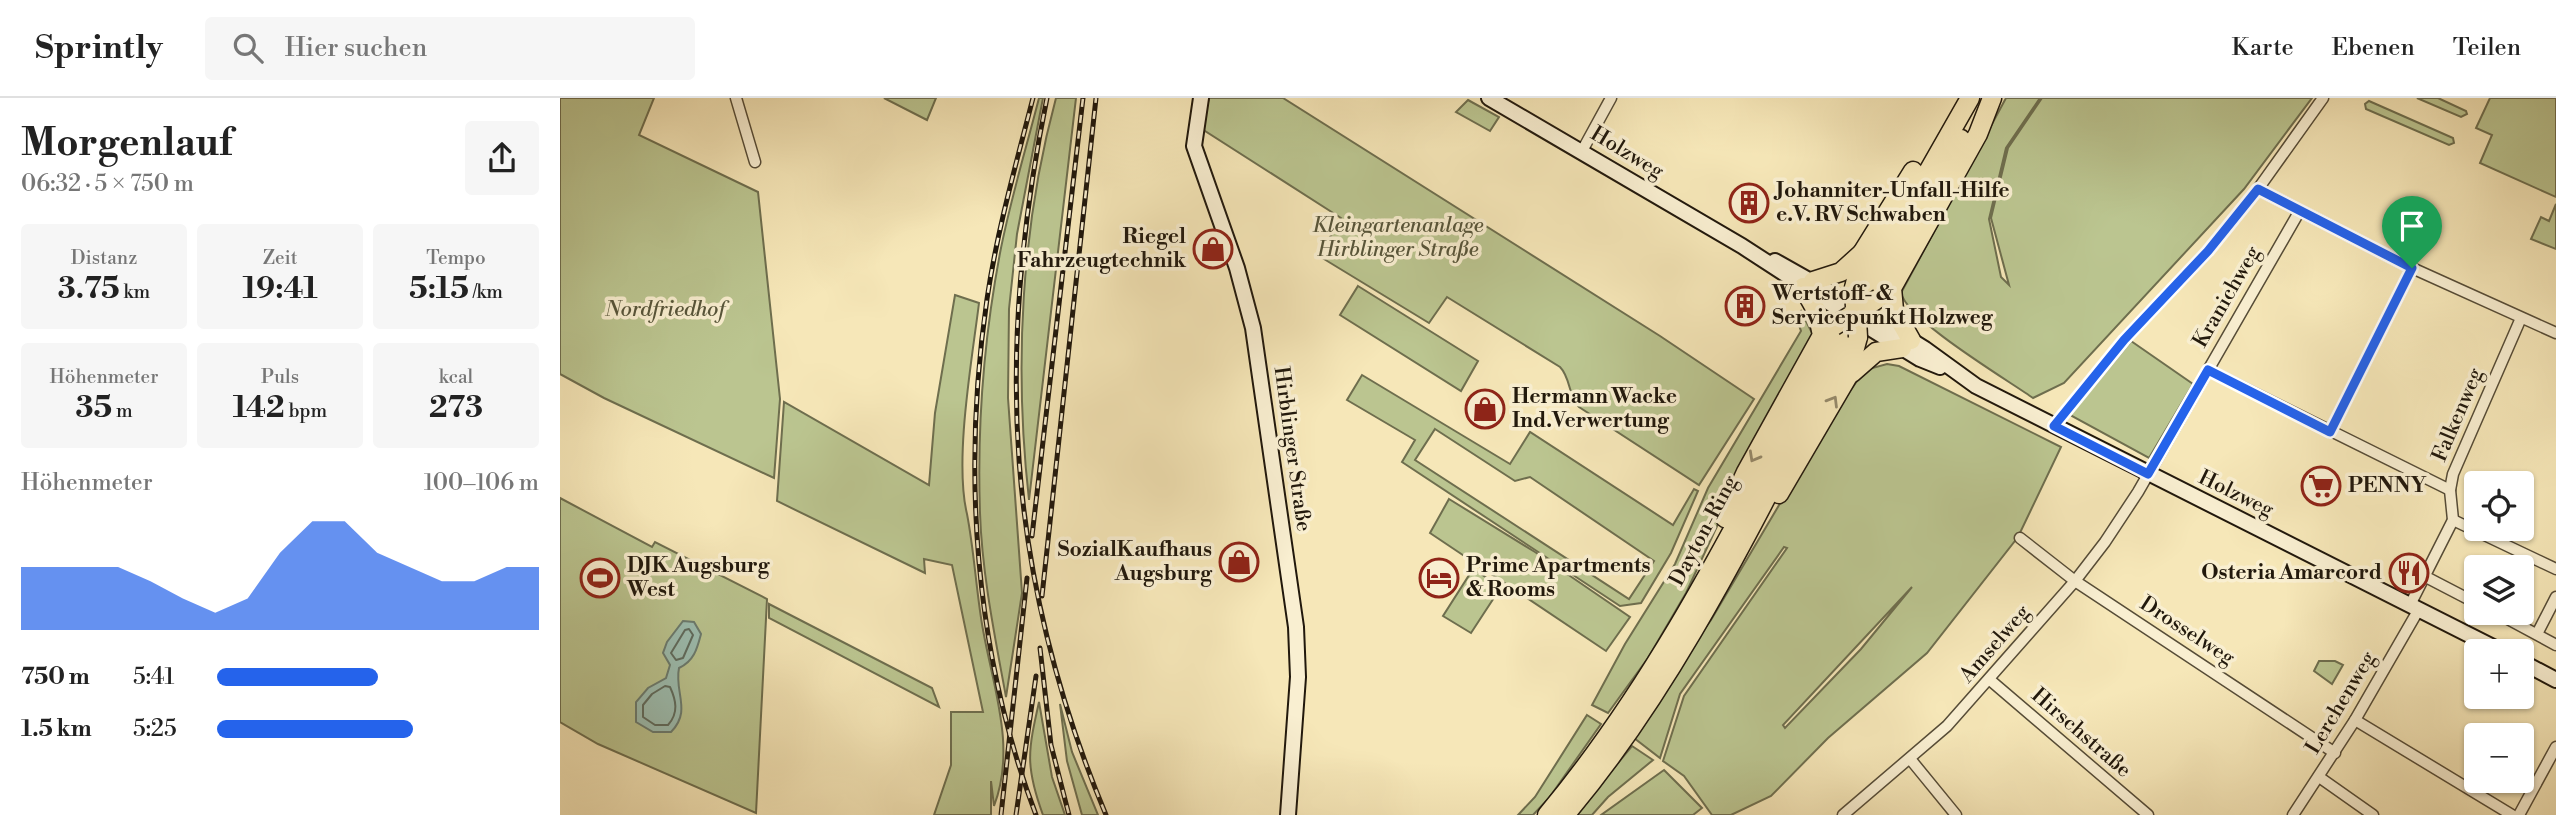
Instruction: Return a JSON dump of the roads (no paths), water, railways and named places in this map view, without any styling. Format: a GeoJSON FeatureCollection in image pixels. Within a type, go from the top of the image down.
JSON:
{"type":"FeatureCollection","features":[{"type":"Feature","properties":{"kind":"highway"},"geometry":{"type":"LineString","coordinates":[[1701,600],[1753,539],[1847,378],[1871,354],[1906,344],[1894,310],[1816,312],[1808,284],[1841,272],[1862,253],[1940,124],[1961,98]]}},
{"type":"Feature","properties":{"kind":"highway","name":"Dayton-Ring"},"geometry":{"type":"LineString","coordinates":[[1565,815],[1644,709],[1970,98]]}},
{"type":"Feature","properties":{"kind":"highway","name":"Dayton-Ring"},"geometry":{"type":"LineString","coordinates":[[1856,313],[1986,98]]}},
{"type":"Feature","properties":{"kind":"highway"},"geometry":{"type":"LineString","coordinates":[[1701,600],[1746,472],[1978,134],[1992,98]]}},
{"type":"Feature","properties":{"kind":"highway"},"geometry":{"type":"LineString","coordinates":[[1847,378],[1862,253]]}},
{"type":"Feature","properties":{"kind":"highway","name":"Dayton-Ring"},"geometry":{"type":"LineString","coordinates":[[1547,815],[1634,701],[1701,600]]}},
{"type":"Feature","properties":{"kind":"street"},"geometry":{"type":"LineString","coordinates":[[736,98],[755,162]]}},
{"type":"Feature","properties":{"kind":"street","name":"Hirblinger Straße"},"geometry":{"type":"LineString","coordinates":[[1201,98],[1194,146],[1237,268],[1253,328],[1296,627],[1298,677],[1288,815]]}},
{"type":"Feature","properties":{"kind":"street","name":"Holzweg"},"geometry":{"type":"LineString","coordinates":[[1489,98],[1954,372],[2148,474],[2478,639]]}},
{"type":"Feature","properties":{"kind":"street"},"geometry":{"type":"LineString","coordinates":[[1582,151],[1611,98]]}},
{"type":"Feature","properties":{"kind":"street"},"geometry":{"type":"LineString","coordinates":[[2054,426],[2124,340],[2208,251],[2258,189],[2323,98]]}},
{"type":"Feature","properties":{"kind":"street"},"geometry":{"type":"LineString","coordinates":[[2258,189],[2412,268],[2556,333]]}},
{"type":"Feature","properties":{"kind":"street","name":"Kranichweg"},"geometry":{"type":"LineString","coordinates":[[2148,474],[2299,212]]}},
{"type":"Feature","properties":{"kind":"street"},"geometry":{"type":"LineString","coordinates":[[2330,432],[2412,268]]}},
{"type":"Feature","properties":{"kind":"street","name":"Falkenweg"},"geometry":{"type":"LineString","coordinates":[[2453,520],[2450,490],[2453,474],[2522,318]]}},
{"type":"Feature","properties":{"kind":"street"},"geometry":{"type":"LineString","coordinates":[[2208,370],[2450,490]]}},
{"type":"Feature","properties":{"kind":"street","name":"Amselweg"},"geometry":{"type":"LineString","coordinates":[[1843,815],[1911,760],[1990,680],[2075,581],[2107,538],[2148,474]]}},
{"type":"Feature","properties":{"kind":"street"},"geometry":{"type":"LineString","coordinates":[[2415,607],[2424,576],[2453,520],[2556,569]]}},
{"type":"Feature","properties":{"kind":"street","name":"Drosselweg"},"geometry":{"type":"LineString","coordinates":[[2020,538],[2075,581],[2335,753]]}},
{"type":"Feature","properties":{"kind":"street"},"geometry":{"type":"LineString","coordinates":[[2424,576],[2464,597]]}},
{"type":"Feature","properties":{"kind":"street"},"geometry":{"type":"LineString","coordinates":[[2537,634],[2556,597]]}},
{"type":"Feature","properties":{"kind":"street","name":"Lerchenweg"},"geometry":{"type":"LineString","coordinates":[[2293,815],[2355,720],[2415,607]]}},
{"type":"Feature","properties":{"kind":"street"},"geometry":{"type":"LineString","coordinates":[[2520,625],[2556,645]]}},
{"type":"Feature","properties":{"kind":"street"},"geometry":{"type":"LineString","coordinates":[[2534,668],[2556,680]]}},
{"type":"Feature","properties":{"kind":"street","name":"Hirschstraße"},"geometry":{"type":"LineString","coordinates":[[1990,680],[2147,815]]}},
{"type":"Feature","properties":{"kind":"street"},"geometry":{"type":"LineString","coordinates":[[2355,720],[2512,815]]}},
{"type":"Feature","properties":{"kind":"street"},"geometry":{"type":"LineString","coordinates":[[2519,815],[2556,747]]}},
{"type":"Feature","properties":{"kind":"street"},"geometry":{"type":"LineString","coordinates":[[1911,760],[1956,815]]}},
{"type":"Feature","properties":{"kind":"street"},"geometry":{"type":"LineString","coordinates":[[2319,777],[2373,815]]}},
{"type":"Feature","properties":{"kind":"water"},"geometry":{"type":"Polygon","coordinates":[[[683,621],[694,622],[701,634],[691,658],[679,668],[680,717],[671,732],[653,732],[636,722],[636,702],[648,688],[666,678],[670,665],[663,653],[667,642],[683,621]]]}},
{"type":"Feature","properties":{"kind":"railway"},"geometry":{"type":"LineString","coordinates":[[1033,98],[1001,223],[987,299],[975,429],[975,495],[979,560],[999,690],[1015,753],[1036,815]]}},
{"type":"Feature","properties":{"kind":"railway"},"geometry":{"type":"LineString","coordinates":[[1047,98],[1030,192],[1020,284],[1016,373],[1019,461],[1029,549],[1047,637],[1072,725],[1106,815]]}},
{"type":"Feature","properties":{"kind":"railway"},"geometry":{"type":"LineString","coordinates":[[1032,536],[1083,98]]}},
{"type":"Feature","properties":{"kind":"railway"},"geometry":{"type":"LineString","coordinates":[[1042,596],[1096,98]]}},
{"type":"Feature","properties":{"kind":"railway"},"geometry":{"type":"LineString","coordinates":[[1001,815],[1027,578]]}},
{"type":"Feature","properties":{"kind":"railway"},"geometry":{"type":"LineString","coordinates":[[1040,648],[1051,745],[1069,815]]}},
{"type":"Feature","properties":{"kind":"railway"},"geometry":{"type":"LineString","coordinates":[[1016,815],[1036,676]]}},
{"type":"Feature","properties":{"kind":"place","name":"Johanniter-Unfall-Hilfe e.V. RV Schwaben"},"geometry":{"type":"Point","coordinates":[1749,203]}},
{"type":"Feature","properties":{"kind":"place","name":"Riegel Fahrzeugtechnik"},"geometry":{"type":"Point","coordinates":[1213,249]}},
{"type":"Feature","properties":{"kind":"place","name":"Wertstoff- & Servicepunkt Holzweg"},"geometry":{"type":"Point","coordinates":[1745,306]}},
{"type":"Feature","properties":{"kind":"place","name":"Hermann Wacke Ind.Verwertung"},"geometry":{"type":"Point","coordinates":[1485,409]}},
{"type":"Feature","properties":{"kind":"place","name":"PENNY"},"geometry":{"type":"Point","coordinates":[2321,486]}},
{"type":"Feature","properties":{"kind":"place","name":"SozialKaufhaus Augsburg"},"geometry":{"type":"Point","coordinates":[1239,562]}},
{"type":"Feature","properties":{"kind":"place","name":"Osteria Amarcord"},"geometry":{"type":"Point","coordinates":[2409,573]}},
{"type":"Feature","properties":{"kind":"place","name":"DJK Augsburg West"},"geometry":{"type":"Point","coordinates":[600,578]}},
{"type":"Feature","properties":{"kind":"place","name":"Prime Apartments & Rooms"},"geometry":{"type":"Point","coordinates":[1439,578]}},
{"type":"Feature","properties":{"kind":"park label","name":"Kleingartenanlage Hirblinger Straße"},"geometry":{"type":"Point","coordinates":[1398,238]}},
{"type":"Feature","properties":{"kind":"park label","name":"Nordfriedhof"},"geometry":{"type":"Point","coordinates":[665,310]}}]}
